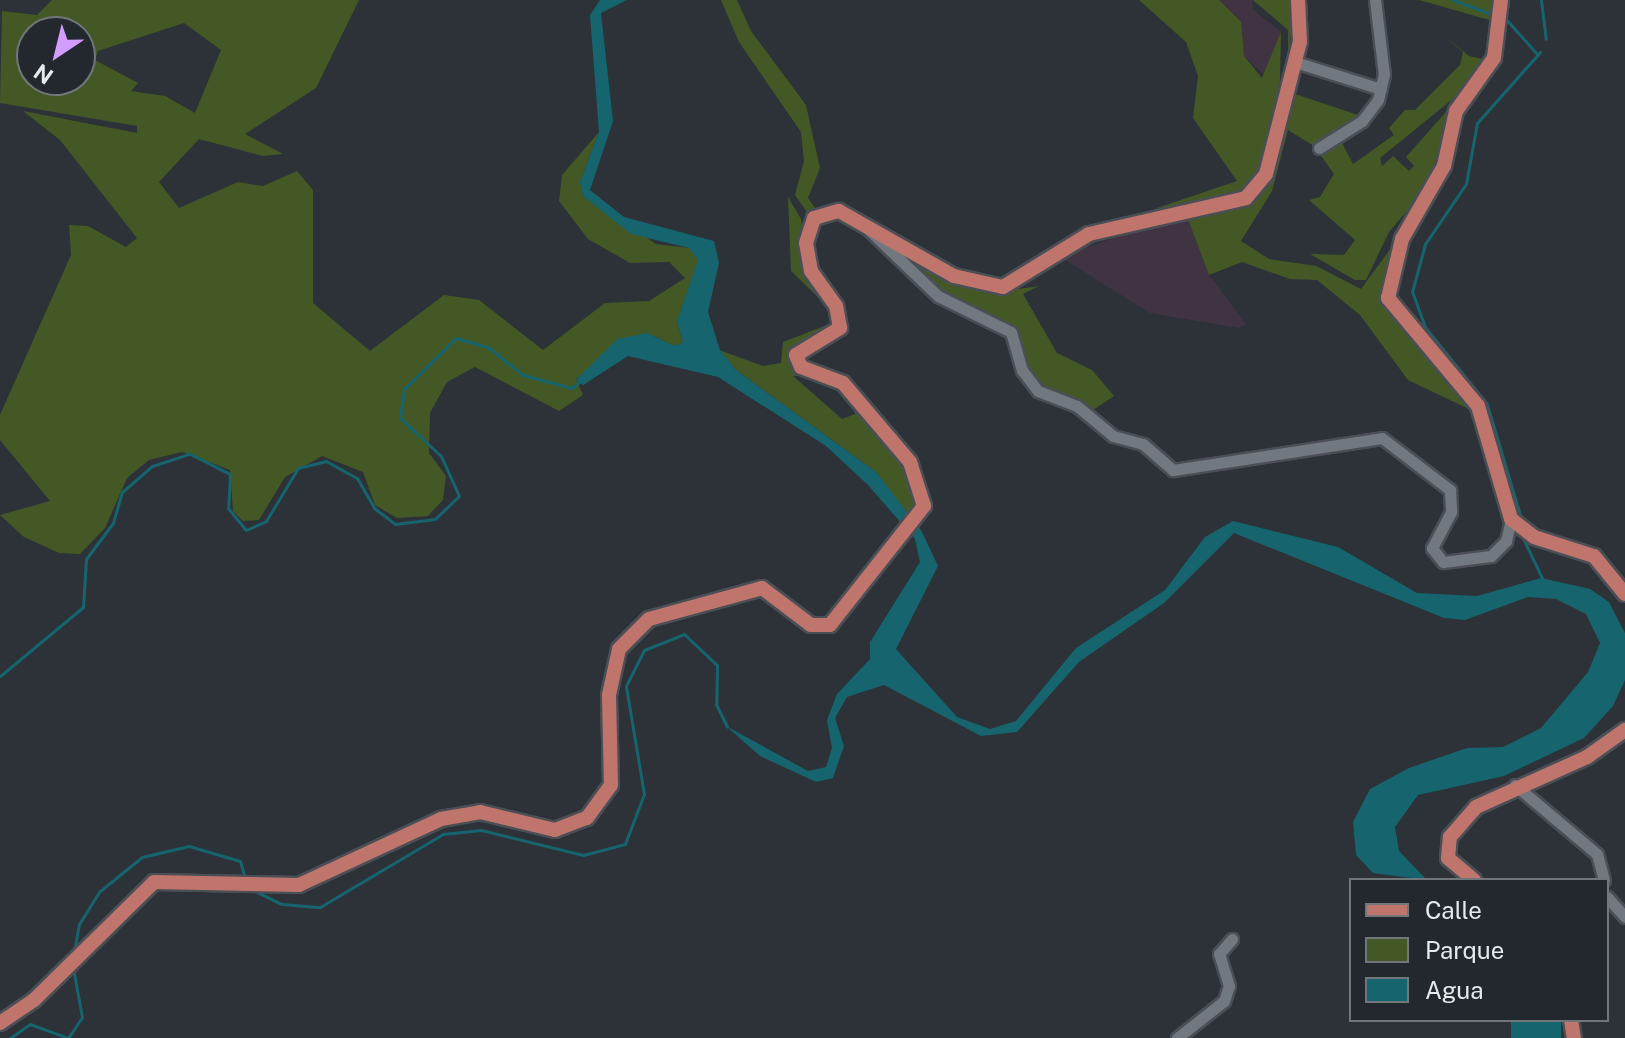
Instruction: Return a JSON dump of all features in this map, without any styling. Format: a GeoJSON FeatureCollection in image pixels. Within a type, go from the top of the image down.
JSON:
{"type":"FeatureCollection","features":[{"type":"Feature","properties":{"kind":"main road"},"geometry":{"type":"LineString","coordinates":[[0,1023],[55,980],[154,882],[226,880],[299,885],[441,819],[480,812],[555,830],[587,818],[611,785],[609,695],[619,649],[649,619],[762,588],[811,625],[830,625],[917,520],[925,490],[910,462],[843,383],[801,367],[796,355],[840,328],[836,306],[811,271],[809,229],[825,211],[862,220],[954,276],[1003,287],[1089,234],[1175,208],[1246,198],[1266,174],[1277,116],[1295,62],[1298,0]]}},
{"type":"Feature","properties":{"kind":"main road"},"geometry":{"type":"LineString","coordinates":[[1501,0],[1494,58],[1478,88],[1456,111],[1444,166],[1402,239],[1388,298],[1478,406],[1511,519],[1534,537],[1594,556],[1625,594]]}},
{"type":"Feature","properties":{"kind":"main road"},"geometry":{"type":"LineString","coordinates":[[1472,878],[1448,858],[1450,837],[1476,807],[1515,785],[1587,757],[1625,730]]}},
{"type":"Feature","properties":{"kind":"street"},"geometry":{"type":"LineString","coordinates":[[1319,148],[1362,121],[1381,89],[1375,0]]}},
{"type":"Feature","properties":{"kind":"street"},"geometry":{"type":"LineString","coordinates":[[1295,62],[1381,89]]}},
{"type":"Feature","properties":{"kind":"street"},"geometry":{"type":"LineString","coordinates":[[862,220],[881,248],[938,296],[1011,332],[1022,370],[1038,391],[1077,406],[1113,436],[1143,444],[1173,470],[1382,438],[1450,490],[1451,512],[1432,548],[1443,562],[1491,556],[1506,541],[1511,519]]}},
{"type":"Feature","properties":{"kind":"street"},"geometry":{"type":"LineString","coordinates":[[1515,785],[1597,854],[1603,878]]}},
{"type":"Feature","properties":{"kind":"street"},"geometry":{"type":"LineString","coordinates":[[1609,899],[1625,917]]}},
{"type":"Feature","properties":{"kind":"street"},"geometry":{"type":"LineString","coordinates":[[1177,1038],[1224,1001],[1229,986],[1219,954],[1232,939]]}},
{"type":"Feature","properties":{"kind":"shaded area"},"geometry":{"type":"Polygon","coordinates":[[[1219,0],[1253,0],[1252,9],[1281,32],[1267,78],[1244,56],[1219,0]]]}},
{"type":"Feature","properties":{"kind":"shaded area"},"geometry":{"type":"Polygon","coordinates":[[[1186,214],[1209,275],[1246,324],[1239,328],[1150,313],[1059,256],[1186,214]]]}},
{"type":"Feature","properties":{"kind":"green space"},"geometry":{"type":"Polygon","coordinates":[[[52,0],[359,0],[316,88],[245,134],[283,154],[263,156],[199,139],[159,182],[179,208],[238,182],[263,186],[297,171],[313,190],[313,303],[370,351],[444,295],[479,300],[543,350],[605,303],[649,301],[685,278],[669,262],[630,263],[588,239],[559,201],[562,175],[599,132],[580,182],[583,196],[656,244],[690,248],[699,260],[677,321],[683,342],[675,346],[647,333],[576,379],[583,395],[559,411],[475,367],[447,382],[430,413],[429,453],[446,476],[443,500],[428,516],[397,518],[375,505],[363,472],[322,456],[285,477],[259,520],[243,521],[233,511],[230,470],[182,452],[149,460],[127,478],[105,528],[80,554],[59,553],[24,537],[0,515],[50,501],[0,440],[0,415],[71,255],[69,225],[88,226],[126,247],[137,238],[60,140],[23,111],[137,133],[137,126],[0,103],[2,11],[37,15],[52,0]],[[16,16],[16,96],[96,96],[96,61],[138,83],[131,91],[165,96],[195,113],[221,50],[184,23],[98,51],[96,57],[96,16],[16,16]]]}},
{"type":"Feature","properties":{"kind":"green space"},"geometry":{"type":"Polygon","coordinates":[[[721,0],[737,0],[751,31],[806,105],[820,168],[808,198],[815,208],[807,212],[795,195],[804,161],[801,132],[739,42],[721,0]]]}},
{"type":"Feature","properties":{"kind":"green space"},"geometry":{"type":"Polygon","coordinates":[[[1139,0],[1219,0],[1241,22],[1244,56],[1262,78],[1281,32],[1280,81],[1259,171],[1236,195],[1154,209],[1237,181],[1193,118],[1198,76],[1186,42],[1139,0]]]}},
{"type":"Feature","properties":{"kind":"green space"},"geometry":{"type":"Polygon","coordinates":[[[1253,0],[1293,0],[1288,67],[1288,30],[1253,0]]]}},
{"type":"Feature","properties":{"kind":"green space"},"geometry":{"type":"Polygon","coordinates":[[[1419,0],[1494,0],[1497,8],[1493,21],[1419,0]]]}},
{"type":"Feature","properties":{"kind":"green space"},"geometry":{"type":"Polygon","coordinates":[[[1442,34],[1469,56],[1487,60],[1470,85],[1380,158],[1382,166],[1393,156],[1409,171],[1414,166],[1406,157],[1462,94],[1423,192],[1389,232],[1366,280],[1355,280],[1310,254],[1344,255],[1355,240],[1309,200],[1320,197],[1334,174],[1319,153],[1341,141],[1353,164],[1394,135],[1389,128],[1405,110],[1415,110],[1460,65],[1463,52],[1442,34]]]}},
{"type":"Feature","properties":{"kind":"green space"},"geometry":{"type":"Polygon","coordinates":[[[1292,93],[1361,116],[1314,146],[1288,130],[1272,191],[1241,241],[1269,259],[1316,266],[1361,289],[1399,237],[1384,294],[1473,411],[1408,380],[1360,315],[1317,280],[1290,279],[1242,262],[1209,275],[1186,214],[1254,199],[1266,187],[1292,93]]]}},
{"type":"Feature","properties":{"kind":"green space"},"geometry":{"type":"Polygon","coordinates":[[[788,197],[801,219],[807,269],[834,309],[835,323],[819,336],[795,345],[794,362],[814,375],[793,376],[842,419],[855,414],[855,404],[881,431],[915,480],[920,503],[911,519],[876,472],[736,370],[719,350],[763,366],[781,363],[783,342],[832,323],[829,308],[791,271],[788,197]]]}},
{"type":"Feature","properties":{"kind":"green space"},"geometry":{"type":"Polygon","coordinates":[[[877,239],[996,292],[1039,286],[1023,294],[1057,353],[1092,370],[1114,396],[1090,412],[1044,390],[1032,381],[1018,340],[956,305],[877,239]]]}},
{"type":"Feature","properties":{"kind":"water"},"geometry":{"type":"Polygon","coordinates":[[[600,0],[627,0],[601,13],[613,121],[590,190],[624,217],[714,241],[719,263],[708,312],[720,350],[736,370],[876,472],[921,530],[938,566],[896,649],[957,717],[990,729],[1016,721],[1076,648],[1165,590],[1205,537],[1233,521],[1338,547],[1417,593],[1477,596],[1541,578],[1590,589],[1609,602],[1625,633],[1625,680],[1613,706],[1584,738],[1504,776],[1418,795],[1395,827],[1399,851],[1425,878],[1373,873],[1356,855],[1353,822],[1370,789],[1409,768],[1467,748],[1503,747],[1541,728],[1588,672],[1600,643],[1586,614],[1556,599],[1528,597],[1465,620],[1444,618],[1234,533],[1164,603],[1079,662],[1017,732],[981,736],[884,685],[847,697],[835,718],[844,746],[833,778],[816,782],[760,756],[726,726],[808,771],[826,767],[832,748],[827,720],[837,694],[870,659],[870,642],[920,562],[915,539],[868,485],[826,446],[718,377],[628,356],[583,385],[576,380],[617,339],[647,333],[675,346],[683,342],[677,321],[698,260],[689,248],[631,234],[583,196],[580,182],[599,132],[590,15],[600,0]]]}},
{"type":"Feature","properties":{"kind":"water"},"geometry":{"type":"Polygon","coordinates":[[[1511,1022],[1561,1022],[1561,1038],[1511,1038],[1511,1022]]]}},
{"type":"Feature","properties":{"kind":"waterway"},"geometry":{"type":"LineString","coordinates":[[1453,0],[1494,15]]}},
{"type":"Feature","properties":{"kind":"waterway"},"geometry":{"type":"LineString","coordinates":[[1541,0],[1546,39]]}},
{"type":"Feature","properties":{"kind":"waterway"},"geometry":{"type":"LineString","coordinates":[[1504,17],[1538,55]]}},
{"type":"Feature","properties":{"kind":"waterway"},"geometry":{"type":"LineString","coordinates":[[1520,515],[1487,404],[1425,327],[1412,292],[1425,244],[1466,184],[1477,123],[1540,52]]}},
{"type":"Feature","properties":{"kind":"waterway"},"geometry":{"type":"LineString","coordinates":[[0,676],[83,607],[86,559],[113,523],[122,492],[152,466],[190,454],[230,474],[228,508],[246,530],[266,521],[298,468],[326,461],[357,478],[374,508],[395,524],[435,519],[459,496],[441,456],[400,418],[404,389],[456,338],[488,347],[523,375],[572,388],[580,381]]}},
{"type":"Feature","properties":{"kind":"waterway"},"geometry":{"type":"LineString","coordinates":[[1522,536],[1543,580]]}},
{"type":"Feature","properties":{"kind":"waterway"},"geometry":{"type":"LineString","coordinates":[[253,890],[282,904],[320,907],[443,834],[481,830],[583,855],[625,844],[644,794],[626,686],[644,650],[684,634],[717,665],[716,704],[727,727]]}},
{"type":"Feature","properties":{"kind":"waterway"},"geometry":{"type":"LineString","coordinates":[[74,952],[79,924],[100,891],[142,857],[189,846],[240,861],[245,878]]}},
{"type":"Feature","properties":{"kind":"waterway"},"geometry":{"type":"LineString","coordinates":[[10,1038],[30,1024],[68,1038],[82,1017],[73,968]]}}]}
